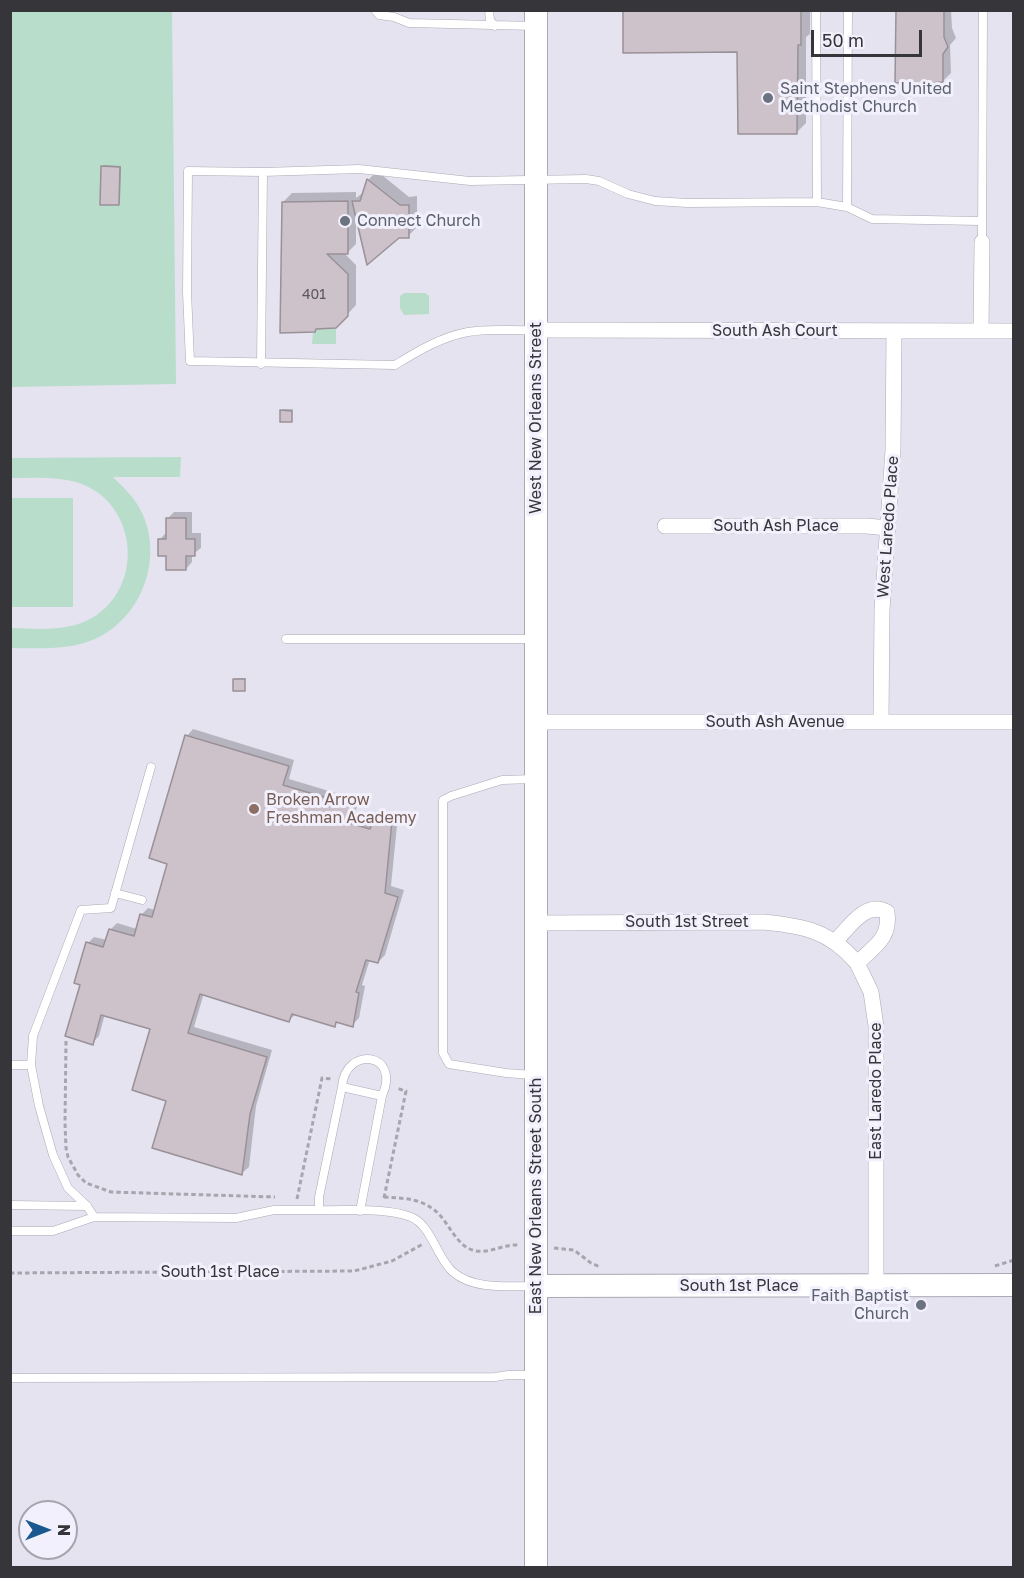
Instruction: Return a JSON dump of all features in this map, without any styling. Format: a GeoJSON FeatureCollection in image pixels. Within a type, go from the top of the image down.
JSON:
{"type":"FeatureCollection","features":[{"type":"Feature","properties":{"kind":"main road","name":"West New Orleans Street"},"geometry":{"type":"LineString","coordinates":[[536,18],[536,825]]}},
{"type":"Feature","properties":{"kind":"main road","name":"East New Orleans Street South"},"geometry":{"type":"LineString","coordinates":[[536,825],[536,1568]]}},
{"type":"Feature","properties":{"kind":"main road","name":"South 1st Place"},"geometry":{"type":"LineString","coordinates":[[536,1286],[1014,1285]]}},
{"type":"Feature","properties":{"kind":"street"},"geometry":{"type":"LineString","coordinates":[[981,331],[982,242]]}},
{"type":"Feature","properties":{"kind":"street","name":"South Ash Court"},"geometry":{"type":"LineString","coordinates":[[536,330],[1014,331]]}},
{"type":"Feature","properties":{"kind":"street","name":"West Laredo Place"},"geometry":{"type":"LineString","coordinates":[[881,722],[882,610],[893,450],[894,331]]}},
{"type":"Feature","properties":{"kind":"street","name":"South Ash Place"},"geometry":{"type":"LineString","coordinates":[[665,526],[867,526],[887,528]]}},
{"type":"Feature","properties":{"kind":"street","name":"South Ash Avenue"},"geometry":{"type":"LineString","coordinates":[[536,722],[1014,722]]}},
{"type":"Feature","properties":{"kind":"street"},"geometry":{"type":"LineString","coordinates":[[836,942],[871,908],[880,908],[887,912],[889,924],[886,934],[857,963]]}},
{"type":"Feature","properties":{"kind":"street","name":"South 1st Street"},"geometry":{"type":"LineString","coordinates":[[536,922],[764,922],[793,925],[836,942],[857,963]]}},
{"type":"Feature","properties":{"kind":"street","name":"East Laredo Place"},"geometry":{"type":"LineString","coordinates":[[857,963],[871,992],[876,1026],[876,1285]]}},
{"type":"Feature","properties":{"kind":"lane"},"geometry":{"type":"LineString","coordinates":[[375,10],[379,15],[394,17],[409,23],[495,26],[536,18]]}},
{"type":"Feature","properties":{"kind":"lane"},"geometry":{"type":"LineString","coordinates":[[489,10],[490,20],[495,26]]}},
{"type":"Feature","properties":{"kind":"lane"},"geometry":{"type":"LineString","coordinates":[[816,10],[817,202]]}},
{"type":"Feature","properties":{"kind":"lane"},"geometry":{"type":"LineString","coordinates":[[847,207],[848,10]]}},
{"type":"Feature","properties":{"kind":"lane"},"geometry":{"type":"LineString","coordinates":[[982,242],[980,221],[983,10]]}},
{"type":"Feature","properties":{"kind":"lane"},"geometry":{"type":"LineString","coordinates":[[536,330],[485,331],[456,335],[421,348],[395,365],[190,361],[187,292],[188,171],[263,172],[359,169],[470,181],[586,179],[642,198],[663,201],[817,202],[847,207],[872,219],[980,221]]}},
{"type":"Feature","properties":{"kind":"lane"},"geometry":{"type":"LineString","coordinates":[[261,364],[263,172]]}},
{"type":"Feature","properties":{"kind":"lane"},"geometry":{"type":"LineString","coordinates":[[286,639],[536,639]]}},
{"type":"Feature","properties":{"kind":"lane"},"geometry":{"type":"LineString","coordinates":[[94,1217],[87,1206],[68,1188],[53,1155],[39,1106],[31,1065],[33,1036],[81,910],[111,908],[151,767]]}},
{"type":"Feature","properties":{"kind":"lane"},"geometry":{"type":"LineString","coordinates":[[536,779],[502,780],[444,800],[443,1053],[449,1064],[536,1075]]}},
{"type":"Feature","properties":{"kind":"lane"},"geometry":{"type":"LineString","coordinates":[[115,893],[142,900]]}},
{"type":"Feature","properties":{"kind":"lane"},"geometry":{"type":"LineString","coordinates":[[319,1210],[319,1197],[343,1077],[349,1067],[358,1060],[367,1058],[382,1066],[387,1074],[387,1084],[382,1096],[360,1211]]}},
{"type":"Feature","properties":{"kind":"lane"},"geometry":{"type":"LineString","coordinates":[[10,1065],[31,1065]]}},
{"type":"Feature","properties":{"kind":"lane"},"geometry":{"type":"LineString","coordinates":[[342,1087],[382,1096]]}},
{"type":"Feature","properties":{"kind":"lane"},"geometry":{"type":"LineString","coordinates":[[10,1206],[87,1206]]}},
{"type":"Feature","properties":{"kind":"lane"},"geometry":{"type":"LineString","coordinates":[[10,1231],[52,1231],[94,1217],[236,1218],[274,1210],[389,1212],[412,1217],[424,1226],[453,1272],[475,1283],[536,1286]]}},
{"type":"Feature","properties":{"kind":"lane"},"geometry":{"type":"LineString","coordinates":[[10,1378],[536,1375]]}},
{"type":"Feature","properties":{"kind":"path"},"geometry":{"type":"LineString","coordinates":[[66,1041],[66,1148],[72,1166],[86,1183],[111,1192],[285,1198]]}},
{"type":"Feature","properties":{"kind":"path"},"geometry":{"type":"LineString","coordinates":[[319,1197],[297,1199],[322,1078],[332,1081],[334,1073]]}},
{"type":"Feature","properties":{"kind":"path"},"geometry":{"type":"LineString","coordinates":[[362,1200],[383,1202],[406,1091],[396,1088]]}},
{"type":"Feature","properties":{"kind":"path"},"geometry":{"type":"LineString","coordinates":[[384,1197],[413,1199],[424,1203],[440,1214],[461,1242],[473,1250],[495,1251],[514,1244]]}},
{"type":"Feature","properties":{"kind":"path"},"geometry":{"type":"LineString","coordinates":[[442,1231],[449,1227]]}},
{"type":"Feature","properties":{"kind":"path","name":"South 1st Place"},"geometry":{"type":"LineString","coordinates":[[10,1273],[354,1271],[392,1261],[423,1244]]}},
{"type":"Feature","properties":{"kind":"path"},"geometry":{"type":"LineString","coordinates":[[558,1249],[568,1249]]}},
{"type":"Feature","properties":{"kind":"green space"},"geometry":{"type":"Polygon","coordinates":[[[10,11],[172,11],[176,384],[11,387],[10,11]]]}},
{"type":"Feature","properties":{"kind":"green space"},"geometry":{"type":"Polygon","coordinates":[[[404,293],[425,293],[429,296],[429,314],[404,315],[400,308],[400,296],[404,293]]]}},
{"type":"Feature","properties":{"kind":"green space"},"geometry":{"type":"Polygon","coordinates":[[[336,328],[336,344],[312,344],[313,332],[316,329],[336,328]]]}},
{"type":"Feature","properties":{"kind":"green space"},"geometry":{"type":"Polygon","coordinates":[[[181,457],[180,477],[113,477],[140,509],[148,528],[150,549],[149,569],[143,589],[133,607],[120,622],[103,635],[84,643],[66,647],[11,648],[11,628],[52,629],[73,626],[92,618],[109,604],[121,587],[127,567],[127,546],[123,526],[113,508],[99,493],[79,483],[62,479],[11,478],[11,458],[181,457]]]}},
{"type":"Feature","properties":{"kind":"green space"},"geometry":{"type":"Polygon","coordinates":[[[11,498],[73,498],[73,607],[11,607],[11,498]]]}},
{"type":"Feature","properties":{"kind":"building","name":"Saint Stephens United Methodist Church"},"geometry":{"type":"Polygon","coordinates":[[[623,10],[801,10],[801,45],[798,45],[797,134],[738,134],[737,52],[623,53],[623,10]]]}},
{"type":"Feature","properties":{"kind":"building"},"geometry":{"type":"Polygon","coordinates":[[[896,10],[944,10],[944,37],[948,47],[943,54],[943,82],[931,83],[931,89],[912,88],[911,82],[895,83],[896,10]]]}},
{"type":"Feature","properties":{"kind":"building"},"geometry":{"type":"Polygon","coordinates":[[[101,166],[120,167],[119,205],[100,205],[101,166]]]}},
{"type":"Feature","properties":{"kind":"building"},"geometry":{"type":"Polygon","coordinates":[[[367,179],[400,205],[409,205],[409,238],[399,238],[367,265],[352,201],[360,201],[367,179]]]}},
{"type":"Feature","properties":{"kind":"building"},"geometry":{"type":"Polygon","coordinates":[[[348,201],[348,254],[327,254],[348,274],[348,316],[336,328],[316,329],[315,332],[280,333],[282,202],[348,201]]]}},
{"type":"Feature","properties":{"kind":"building"},"geometry":{"type":"Polygon","coordinates":[[[280,410],[292,411],[292,422],[280,422],[280,410]]]}},
{"type":"Feature","properties":{"kind":"building"},"geometry":{"type":"Polygon","coordinates":[[[166,518],[186,518],[186,539],[195,539],[195,556],[186,556],[186,570],[166,570],[166,556],[158,556],[158,539],[166,539],[166,518]]]}},
{"type":"Feature","properties":{"kind":"building"},"geometry":{"type":"Polygon","coordinates":[[[233,679],[245,679],[245,691],[233,691],[233,679]]]}},
{"type":"Feature","properties":{"kind":"building"},"geometry":{"type":"Polygon","coordinates":[[[185,735],[289,766],[283,785],[354,806],[349,823],[370,829],[374,816],[392,821],[385,893],[398,897],[378,963],[366,960],[356,992],[359,993],[353,1027],[336,1022],[335,1027],[292,1014],[289,1022],[200,994],[188,1033],[267,1057],[250,1114],[242,1175],[152,1148],[166,1101],[132,1090],[150,1029],[101,1015],[93,1045],[65,1036],[80,985],[74,983],[86,942],[103,947],[109,929],[134,936],[140,914],[152,917],[167,864],[149,858],[185,735]]]}},
{"type":"Feature","properties":{"kind":"place","name":"Saint Stephens United Methodist Church"},"geometry":{"type":"Point","coordinates":[768,98]}},
{"type":"Feature","properties":{"kind":"place","name":"Connect Church"},"geometry":{"type":"Point","coordinates":[345,221]}},
{"type":"Feature","properties":{"kind":"place","name":"Broken Arrow Freshman Academy"},"geometry":{"type":"Point","coordinates":[254,809]}},
{"type":"Feature","properties":{"kind":"place","name":"Faith Baptist Church"},"geometry":{"type":"Point","coordinates":[921,1305]}}]}
